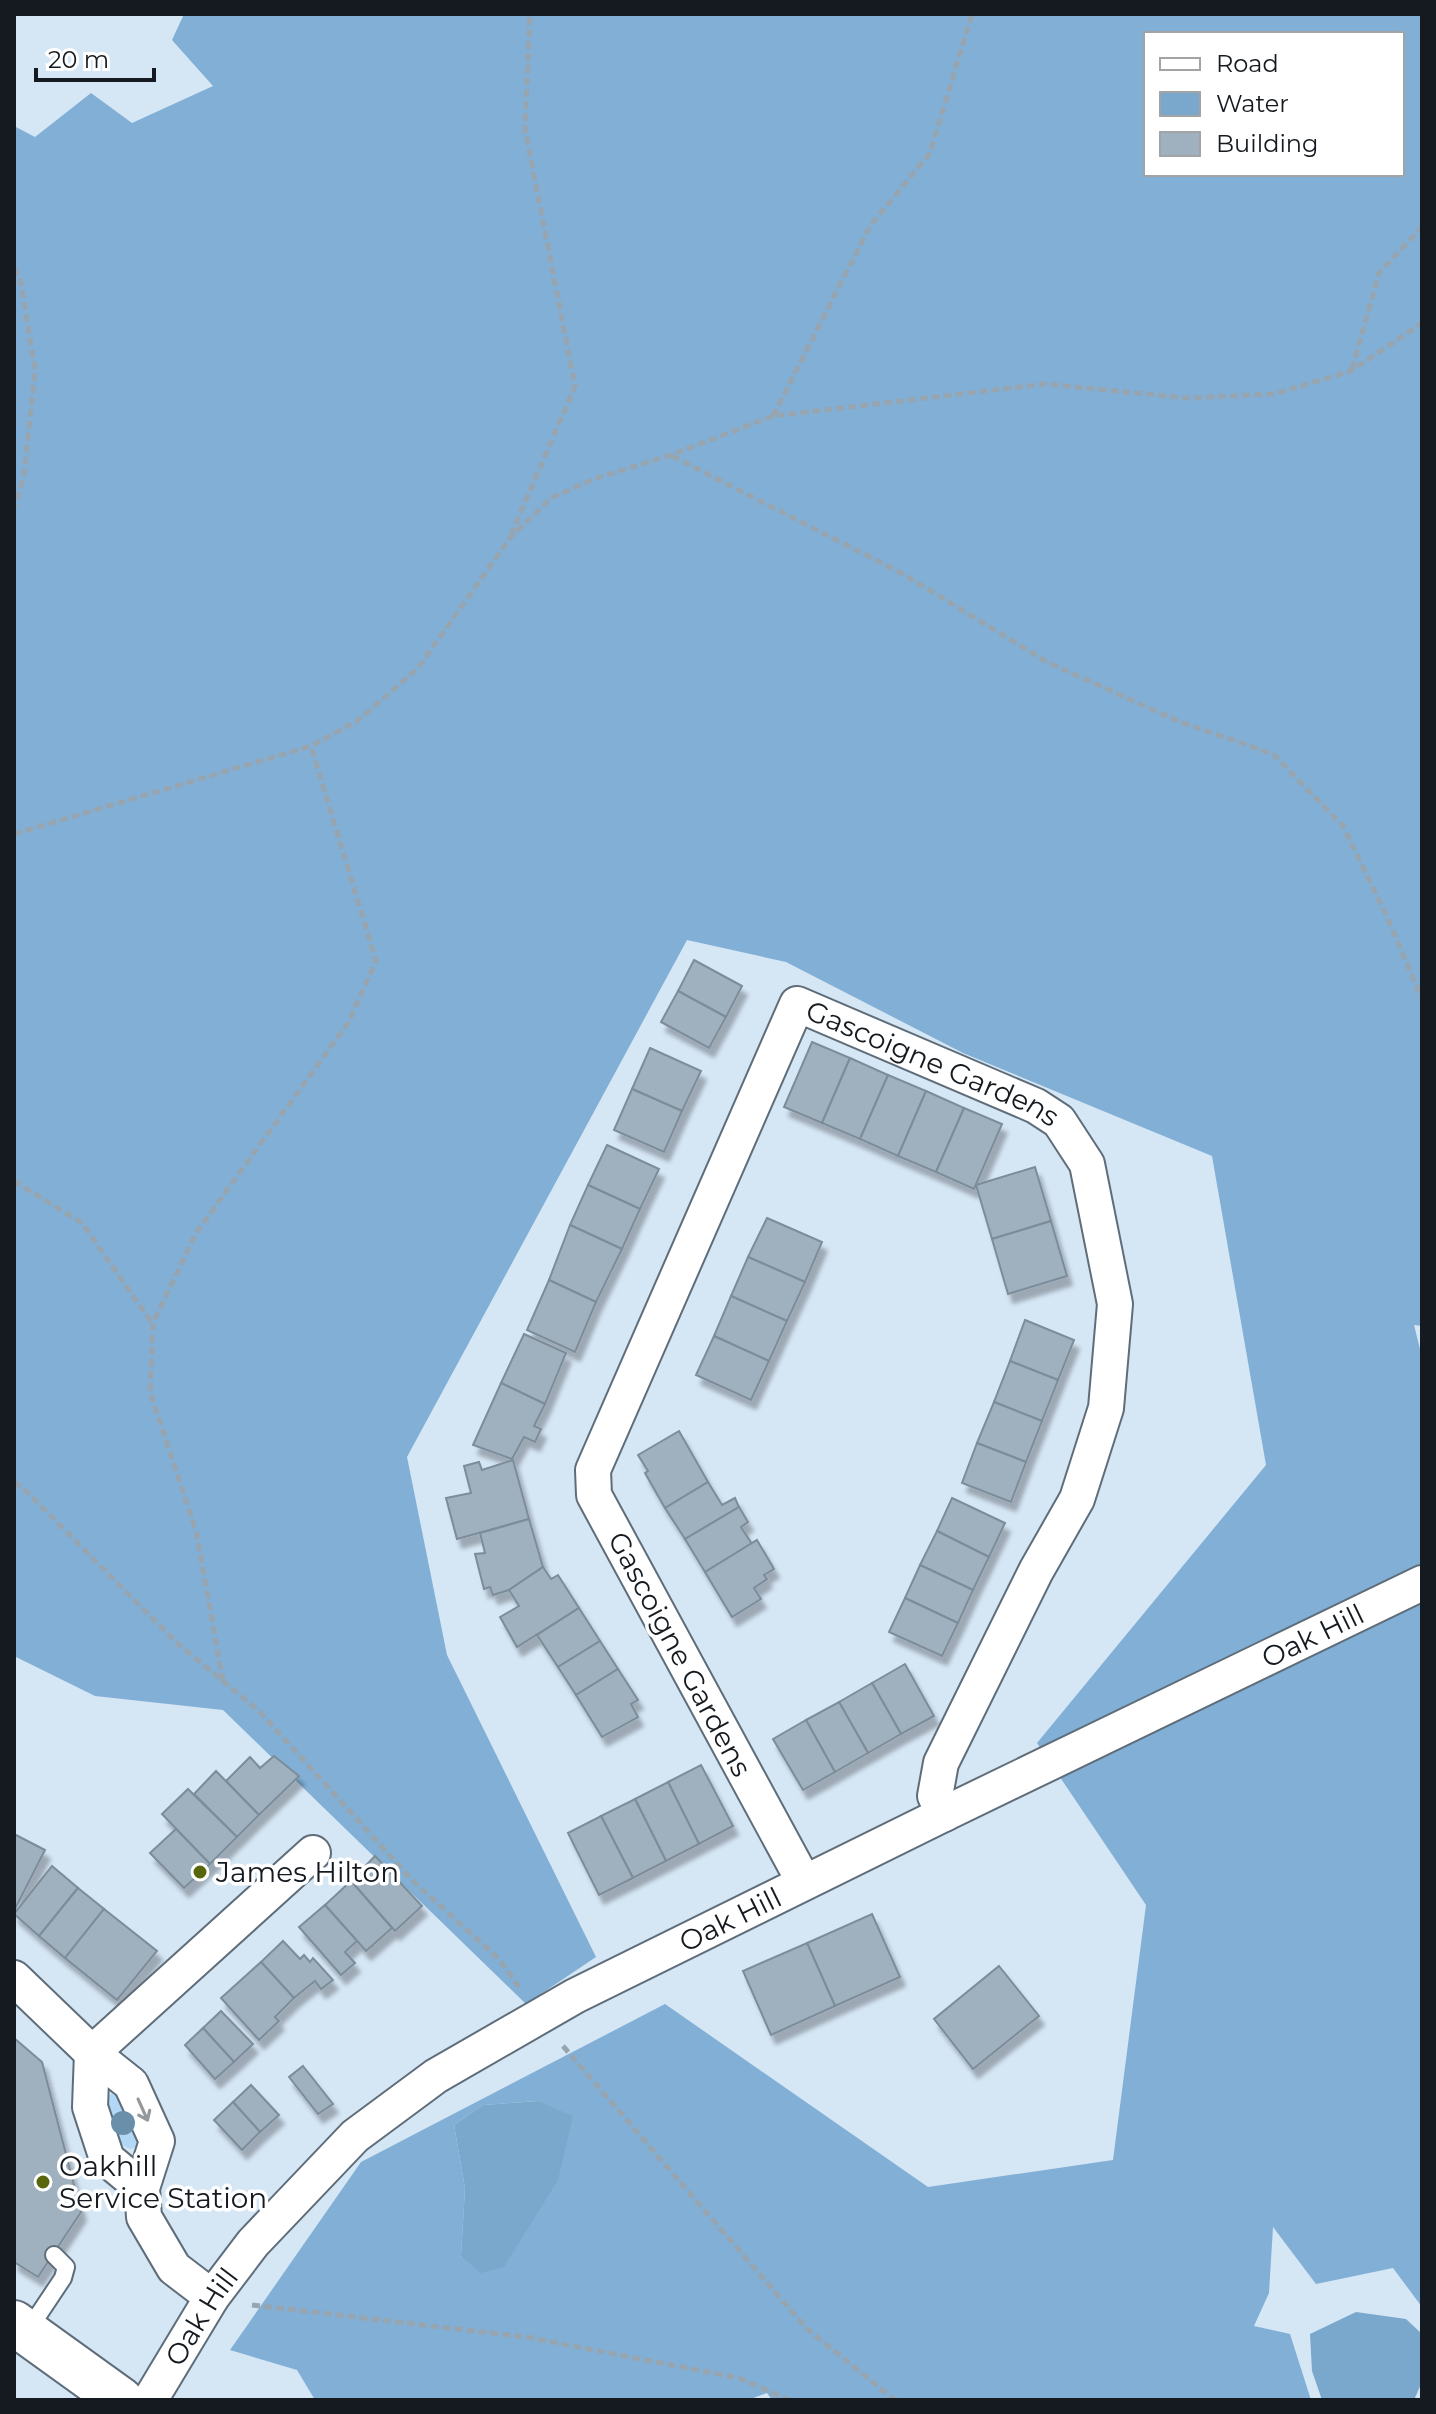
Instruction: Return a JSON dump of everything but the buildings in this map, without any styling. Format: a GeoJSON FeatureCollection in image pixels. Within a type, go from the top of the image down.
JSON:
{"type":"FeatureCollection","features":[{"type":"Feature","properties":{"kind":"main road"},"geometry":{"type":"LineString","coordinates":[[20,2327],[121,2400]]}},
{"type":"Feature","properties":{"kind":"street","name":"Gascoigne Gardens"},"geometry":{"type":"LineString","coordinates":[[804,1882],[594,1495],[593,1470],[797,1004],[1036,1106],[1059,1121],[1087,1164],[1115,1304],[1106,1408],[1077,1499],[1036,1571],[941,1763],[935,1796],[944,1814]]}},
{"type":"Feature","properties":{"kind":"street","name":"Oak Hill"},"geometry":{"type":"LineString","coordinates":[[150,2400],[212,2297],[253,2243],[355,2136],[436,2076],[540,2016],[804,1882],[1422,1583]]}},
{"type":"Feature","properties":{"kind":"street"},"geometry":{"type":"LineString","coordinates":[[142,2188],[107,2159],[90,2107],[92,2053],[313,1853]]}},
{"type":"Feature","properties":{"kind":"street"},"geometry":{"type":"LineString","coordinates":[[14,1978],[92,2053],[131,2084],[157,2141],[142,2188],[144,2217],[174,2268],[212,2297]]}},
{"type":"Feature","properties":{"kind":"lane"},"geometry":{"type":"LineString","coordinates":[[20,2327],[63,2278],[66,2267],[54,2255]]}},
{"type":"Feature","properties":{"kind":"path"},"geometry":{"type":"LineString","coordinates":[[510,538],[575,386],[525,129],[530,14]]}},
{"type":"Feature","properties":{"kind":"path"},"geometry":{"type":"LineString","coordinates":[[773,416],[870,226],[930,153],[972,14]]}},
{"type":"Feature","properties":{"kind":"path"},"geometry":{"type":"LineString","coordinates":[[1351,371],[1379,273],[1422,227]]}},
{"type":"Feature","properties":{"kind":"path"},"geometry":{"type":"LineString","coordinates":[[14,268],[20,278],[35,370],[24,476],[14,507]]}},
{"type":"Feature","properties":{"kind":"path"},"geometry":{"type":"LineString","coordinates":[[14,834],[311,746],[357,721],[418,668],[510,538],[551,498],[594,479],[671,455],[773,416],[1045,384],[1187,398],[1274,394],[1351,371],[1422,323]]}},
{"type":"Feature","properties":{"kind":"path"},"geometry":{"type":"LineString","coordinates":[[671,455],[903,574],[1047,662],[1178,721],[1273,754],[1343,826],[1422,999]]}},
{"type":"Feature","properties":{"kind":"path"},"geometry":{"type":"LineString","coordinates":[[223,1681],[196,1531],[150,1392],[153,1323],[196,1233],[348,1023],[376,961],[311,746]]}},
{"type":"Feature","properties":{"kind":"path"},"geometry":{"type":"LineString","coordinates":[[14,1181],[82,1223],[153,1323]]}},
{"type":"Feature","properties":{"kind":"path"},"geometry":{"type":"LineString","coordinates":[[14,1482],[177,1643],[259,1711],[413,1881],[499,1959],[567,2052],[806,2328],[895,2400]]}},
{"type":"Feature","properties":{"kind":"path"},"geometry":{"type":"LineString","coordinates":[[212,2297],[267,2308],[526,2337],[739,2378],[789,2400]]}},
{"type":"Feature","properties":{"kind":"shaded area"},"geometry":{"type":"Polygon","coordinates":[[[184,14],[1422,14],[1422,1326],[1414,1325],[1422,1357],[1422,2307],[1393,2268],[1316,2284],[1273,2227],[1269,2293],[1254,2326],[1290,2334],[1311,2400],[772,2400],[767,2393],[748,2400],[315,2400],[297,2370],[230,2350],[361,2162],[665,2004],[928,2187],[1113,2160],[1146,1905],[1037,1743],[1266,1465],[1212,1156],[963,1053],[786,962],[687,940],[407,1457],[447,1655],[596,1957],[526,2004],[223,1710],[95,1696],[14,1656],[14,126],[35,137],[91,93],[132,123],[213,86],[172,40],[184,14]],[[537,2101],[483,2105],[454,2125],[465,2188],[461,2257],[572,2116],[537,2101]]]}},
{"type":"Feature","properties":{"kind":"shaded area"},"geometry":{"type":"Polygon","coordinates":[[[117,2095],[139,2137],[139,2145],[131,2149],[119,2142],[111,2128],[106,2097],[117,2095]]]}},
{"type":"Feature","properties":{"kind":"water"},"geometry":{"type":"Polygon","coordinates":[[[538,2101],[573,2116],[558,2180],[504,2267],[481,2273],[461,2256],[465,2188],[454,2125],[483,2105],[538,2101]]]}},
{"type":"Feature","properties":{"kind":"water"},"geometry":{"type":"Polygon","coordinates":[[[1356,2312],[1406,2319],[1422,2334],[1422,2382],[1414,2400],[1322,2400],[1312,2371],[1310,2334],[1356,2312]]]}},
{"type":"Feature","properties":{"kind":"place","name":"James Hilton"},"geometry":{"type":"Point","coordinates":[200,1872]}},
{"type":"Feature","properties":{"kind":"place","name":"Oakhill Service Station"},"geometry":{"type":"Point","coordinates":[43,2182]}}]}
